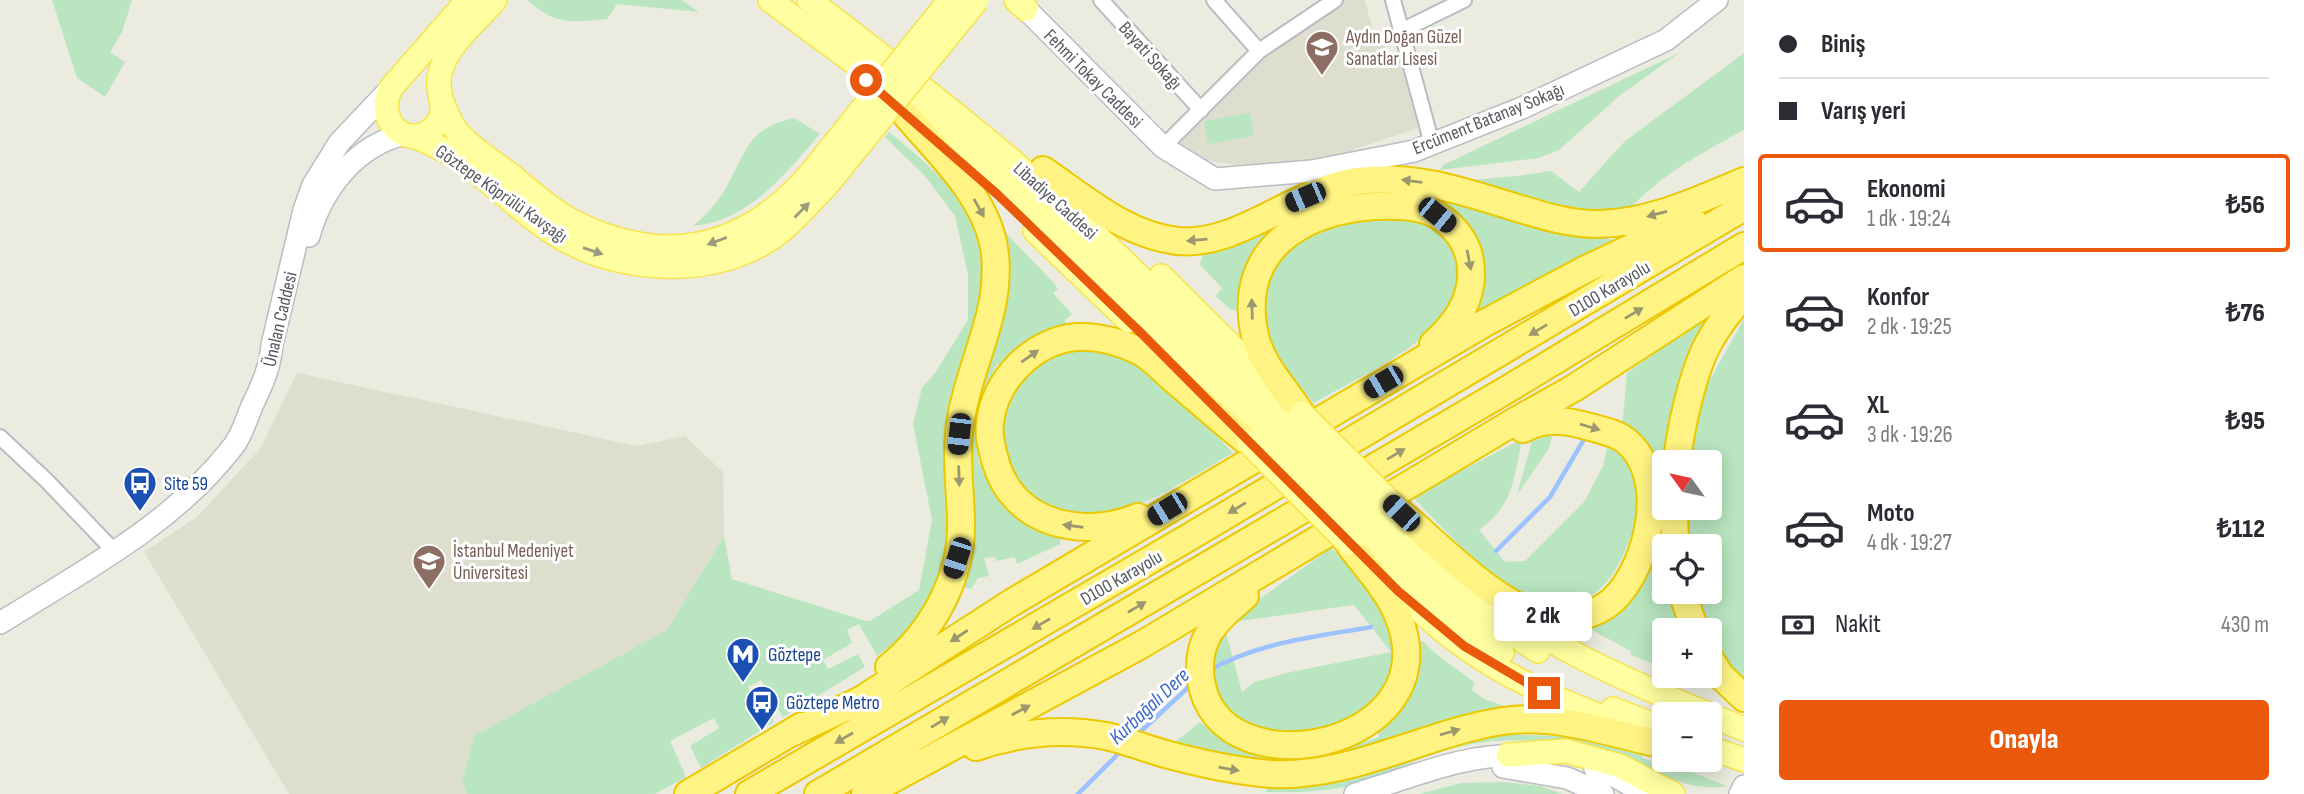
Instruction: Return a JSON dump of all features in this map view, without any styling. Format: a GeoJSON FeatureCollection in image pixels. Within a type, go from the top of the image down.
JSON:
{"type":"FeatureCollection","features":[{"type":"Feature","properties":{"kind":"highway"},"geometry":{"type":"LineString","coordinates":[[688,794],[860,690],[907,652],[930,624],[944,598],[957,558],[961,535],[957,448],[960,420],[975,362],[988,329],[995,293],[996,267],[993,241],[982,213],[967,188],[907,116]]}},
{"type":"Feature","properties":{"kind":"highway"},"geometry":{"type":"LineString","coordinates":[[1043,170],[1112,217],[1140,232],[1192,242],[1228,233],[1320,191],[1356,181],[1395,179],[1430,183],[1542,217],[1597,224],[1636,219],[1676,209],[1744,181]]}},
{"type":"Feature","properties":{"kind":"highway"},"geometry":{"type":"LineString","coordinates":[[787,736],[861,700],[1011,603],[1483,324],[1586,269],[1744,194]]}},
{"type":"Feature","properties":{"kind":"highway"},"geometry":{"type":"LineString","coordinates":[[1274,429],[1263,358],[1255,337],[1252,292],[1256,272],[1276,243],[1296,227],[1314,219],[1359,207],[1386,205],[1419,208],[1437,215],[1464,242],[1471,259],[1470,295],[1447,332],[1405,369]]}},
{"type":"Feature","properties":{"kind":"highway","name":"D100 Karayolu"},"geometry":{"type":"LineString","coordinates":[[749,794],[1191,536],[1744,207]]}},
{"type":"Feature","properties":{"kind":"highway","name":"D100 Karayolu"},"geometry":{"type":"LineString","coordinates":[[818,794],[1513,386],[1744,246]]}},
{"type":"Feature","properties":{"kind":"highway"},"geometry":{"type":"LineString","coordinates":[[866,794],[1141,645],[1573,388],[1744,278]]}},
{"type":"Feature","properties":{"kind":"highway"},"geometry":{"type":"LineString","coordinates":[[1679,450],[1685,416],[1706,346],[1724,317],[1744,295]]}},
{"type":"Feature","properties":{"kind":"highway"},"geometry":{"type":"LineString","coordinates":[[1185,498],[1130,521],[1091,528],[1067,527],[1049,522],[1033,513],[1017,500],[1004,483],[992,447],[989,425],[993,405],[1002,386],[1015,368],[1035,352],[1055,342],[1074,337],[1092,337],[1113,341],[1141,352],[1274,429]]}},
{"type":"Feature","properties":{"kind":"highway"},"geometry":{"type":"LineString","coordinates":[[1374,528],[1461,565],[1511,603],[1543,616],[1562,618],[1586,615],[1611,602],[1627,584],[1638,564],[1645,543],[1650,498],[1647,473],[1637,454],[1624,439],[1556,419],[1535,423],[1436,470]]}},
{"type":"Feature","properties":{"kind":"highway"},"geometry":{"type":"LineString","coordinates":[[1303,547],[1228,611],[1207,634],[1200,670],[1203,690],[1210,708],[1222,723],[1254,742],[1274,746],[1298,745],[1348,736],[1378,718],[1396,695],[1405,670],[1406,650],[1394,595],[1374,528]]}},
{"type":"Feature","properties":{"kind":"highway"},"geometry":{"type":"LineString","coordinates":[[1722,677],[1744,698]]}},
{"type":"Feature","properties":{"kind":"highway"},"geometry":{"type":"LineString","coordinates":[[896,777],[990,742],[1046,731],[1110,737],[1236,771],[1275,774],[1310,772],[1362,761],[1450,732],[1506,720],[1538,720],[1588,727],[1652,740]]}},
{"type":"Feature","properties":{"kind":"main road"},"geometry":{"type":"LineString","coordinates":[[468,0],[394,85],[384,106],[390,123],[409,135],[432,130],[442,114],[438,76],[442,64],[454,46],[495,0]]}},
{"type":"Feature","properties":{"kind":"main road","name":"Libadiye Caddesi"},"geometry":{"type":"LineString","coordinates":[[770,0],[939,126],[1022,196],[1115,285],[1274,429]]}},
{"type":"Feature","properties":{"kind":"main road","name":"Libadiye Caddesi"},"geometry":{"type":"LineString","coordinates":[[809,0],[935,96],[1054,197],[1161,296],[1274,429]]}},
{"type":"Feature","properties":{"kind":"main road","name":"Göztepe Köprülü Kavşağı"},"geometry":{"type":"LineString","coordinates":[[409,135],[439,145],[466,162],[550,231],[594,252],[643,266],[670,267],[730,258],[760,246],[781,230],[950,0]]}},
{"type":"Feature","properties":{"kind":"main road","name":"Göztepe Köprülü Kavşağı"},"geometry":{"type":"LineString","coordinates":[[442,100],[457,132],[570,220],[631,243],[653,246],[706,245],[741,232],[795,192],[818,179],[977,0]]}},
{"type":"Feature","properties":{"kind":"main road"},"geometry":{"type":"LineString","coordinates":[[805,27],[966,164],[1141,333],[1274,429],[1374,528],[1444,610],[1527,670],[1583,698],[1652,725]]}},
{"type":"Feature","properties":{"kind":"main road"},"geometry":{"type":"LineString","coordinates":[[394,85],[413,76],[422,78],[430,81],[442,100]]}},
{"type":"Feature","properties":{"kind":"main road"},"geometry":{"type":"LineString","coordinates":[[935,96],[1043,170],[1199,311],[1274,429],[1374,528],[1474,607],[1539,652],[1600,683],[1657,702]]}},
{"type":"Feature","properties":{"kind":"main road"},"geometry":{"type":"LineString","coordinates":[[1374,528],[1457,568],[1505,611],[1539,633],[1627,681],[1676,702]]}},
{"type":"Feature","properties":{"kind":"main road"},"geometry":{"type":"LineString","coordinates":[[1394,595],[1464,646],[1544,693],[1652,738]]}},
{"type":"Feature","properties":{"kind":"main road"},"geometry":{"type":"LineString","coordinates":[[1722,721],[1744,729]]}},
{"type":"Feature","properties":{"kind":"main road"},"geometry":{"type":"LineString","coordinates":[[1508,754],[1566,751],[1620,766],[1674,794]]}},
{"type":"Feature","properties":{"kind":"main road"},"geometry":{"type":"LineString","coordinates":[[1722,753],[1744,762]]}},
{"type":"Feature","properties":{"kind":"main road"},"geometry":{"type":"LineString","coordinates":[[1722,757],[1744,762]]}},
{"type":"Feature","properties":{"kind":"street","name":"Bayati Sokağı"},"geometry":{"type":"LineString","coordinates":[[1101,0],[1201,110]]}},
{"type":"Feature","properties":{"kind":"street"},"geometry":{"type":"LineString","coordinates":[[1214,0],[1259,51]]}},
{"type":"Feature","properties":{"kind":"street"},"geometry":{"type":"LineString","coordinates":[[1163,147],[1259,51],[1335,0]]}},
{"type":"Feature","properties":{"kind":"street"},"geometry":{"type":"LineString","coordinates":[[1392,0],[1432,144]]}},
{"type":"Feature","properties":{"kind":"street"},"geometry":{"type":"LineString","coordinates":[[1401,31],[1464,0]]}},
{"type":"Feature","properties":{"kind":"street","name":"Fehmi Tokay Caddesi"},"geometry":{"type":"LineString","coordinates":[[1020,3],[1163,147]]}},
{"type":"Feature","properties":{"kind":"street","name":"Ercüment Batanay Sokağı"},"geometry":{"type":"LineString","coordinates":[[1163,147],[1215,179],[1312,171],[1414,151],[1522,108],[1666,40],[1704,4]]}},
{"type":"Feature","properties":{"kind":"street","name":"Ünalan Caddesi"},"geometry":{"type":"LineString","coordinates":[[0,623],[115,552],[195,489],[233,447],[271,365],[272,345],[313,185],[339,143],[394,85]]}},
{"type":"Feature","properties":{"kind":"street"},"geometry":{"type":"LineString","coordinates":[[271,365],[285,332],[311,230],[330,189],[346,167],[374,144],[387,138],[409,135]]}},
{"type":"Feature","properties":{"kind":"street"},"geometry":{"type":"LineString","coordinates":[[0,437],[47,481],[115,552]]}},
{"type":"Feature","properties":{"kind":"street"},"geometry":{"type":"LineString","coordinates":[[1355,794],[1456,761],[1508,754],[1545,757],[1595,769],[1646,794]]}},
{"type":"Feature","properties":{"kind":"street"},"geometry":{"type":"LineString","coordinates":[[1401,780],[1457,767],[1510,767],[1567,778],[1602,794]]}},
{"type":"Feature","properties":{"kind":"street"},"geometry":{"type":"LineString","coordinates":[[1740,794],[1744,786]]}},
{"type":"Feature","properties":{"kind":"shaded area","name":"Aydın Doğan Güzel Sanatlar Lisesi"},"geometry":{"type":"Polygon","coordinates":[[[1341,0],[1365,0],[1372,28],[1391,56],[1399,55],[1418,128],[1320,161],[1237,165],[1200,159],[1175,145],[1262,52],[1341,0]]]}},
{"type":"Feature","properties":{"kind":"shaded area","name":"İstanbul Medeniyet Üniversitesi"},"geometry":{"type":"Polygon","coordinates":[[[297,373],[637,446],[685,436],[723,472],[724,536],[668,630],[474,736],[462,781],[467,794],[289,794],[144,552],[198,516],[260,449],[297,373]]]}},
{"type":"Feature","properties":{"kind":"green space"},"geometry":{"type":"Polygon","coordinates":[[[52,0],[132,0],[122,32],[110,52],[125,62],[105,97],[77,78],[52,0]]]}},
{"type":"Feature","properties":{"kind":"green space"},"geometry":{"type":"Polygon","coordinates":[[[527,0],[682,0],[699,12],[617,4],[607,19],[573,21],[547,14],[527,0]]]}},
{"type":"Feature","properties":{"kind":"green space"},"geometry":{"type":"Polygon","coordinates":[[[1679,53],[1619,96],[1559,150],[1538,158],[1440,170],[1443,165],[1679,53]]]}},
{"type":"Feature","properties":{"kind":"green space"},"geometry":{"type":"Polygon","coordinates":[[[1744,53],[1744,130],[1663,179],[1622,218],[1588,220],[1448,182],[1551,171],[1579,192],[1625,141],[1744,53]]]}},
{"type":"Feature","properties":{"kind":"green space"},"geometry":{"type":"Polygon","coordinates":[[[1250,113],[1254,136],[1208,144],[1204,121],[1250,113]]]}},
{"type":"Feature","properties":{"kind":"green space"},"geometry":{"type":"Polygon","coordinates":[[[794,118],[820,134],[779,179],[765,193],[732,215],[693,226],[721,196],[746,150],[758,134],[794,118]]]}},
{"type":"Feature","properties":{"kind":"green space"},"geometry":{"type":"Polygon","coordinates":[[[889,132],[935,172],[956,195],[972,219],[979,237],[985,276],[986,295],[950,545],[924,612],[909,631],[877,656],[859,624],[847,630],[852,643],[823,660],[828,669],[858,654],[865,667],[783,717],[761,680],[748,687],[751,692],[757,689],[774,722],[701,768],[690,746],[719,728],[714,718],[670,741],[686,777],[655,794],[467,794],[462,781],[474,736],[667,630],[724,536],[732,579],[866,621],[919,590],[932,520],[913,424],[922,388],[935,373],[968,320],[968,275],[955,216],[925,176],[885,137],[889,132]]]}},
{"type":"Feature","properties":{"kind":"green space"},"geometry":{"type":"Polygon","coordinates":[[[1398,187],[1518,220],[1614,240],[1471,321],[1456,218],[1300,216],[1243,311],[1231,310],[1216,296],[1222,288],[1199,264],[1202,249],[1314,200],[1398,187]]]}},
{"type":"Feature","properties":{"kind":"green space"},"geometry":{"type":"Polygon","coordinates":[[[1404,217],[1432,228],[1449,240],[1458,257],[1456,299],[1447,314],[1414,344],[1314,403],[1280,363],[1266,332],[1263,302],[1270,274],[1288,250],[1319,228],[1351,221],[1404,217]]]}},
{"type":"Feature","properties":{"kind":"green space"},"geometry":{"type":"Polygon","coordinates":[[[1001,228],[1053,282],[1058,289],[1053,293],[1072,314],[1065,320],[1068,331],[1006,366],[997,364],[978,412],[976,435],[979,463],[987,467],[1041,530],[1061,537],[1060,544],[1017,564],[1015,557],[996,561],[995,557],[984,558],[989,576],[978,578],[971,589],[958,585],[971,418],[988,363],[999,338],[1003,313],[1001,228]]]}},
{"type":"Feature","properties":{"kind":"green space"},"geometry":{"type":"Polygon","coordinates":[[[1708,315],[1690,362],[1667,450],[1652,450],[1652,454],[1622,428],[1627,373],[1708,315]]]}},
{"type":"Feature","properties":{"kind":"green space"},"geometry":{"type":"Polygon","coordinates":[[[1744,319],[1744,682],[1722,658],[1722,618],[1701,618],[1695,604],[1722,604],[1722,534],[1685,534],[1684,520],[1722,520],[1722,450],[1690,450],[1694,422],[1708,383],[1744,319]]]}},
{"type":"Feature","properties":{"kind":"green space"},"geometry":{"type":"Polygon","coordinates":[[[1078,349],[1101,351],[1144,370],[1183,401],[1233,453],[1153,498],[1105,517],[1093,518],[1073,514],[1050,507],[1031,495],[1016,478],[1007,459],[1003,438],[1005,416],[1012,395],[1031,370],[1050,358],[1078,349]]]}},
{"type":"Feature","properties":{"kind":"green space"},"geometry":{"type":"Polygon","coordinates":[[[1553,434],[1548,450],[1517,495],[1532,441],[1553,434]]]}},
{"type":"Feature","properties":{"kind":"green space"},"geometry":{"type":"Polygon","coordinates":[[[1522,439],[1506,501],[1491,521],[1479,530],[1505,562],[1525,561],[1584,502],[1603,466],[1607,448],[1630,455],[1642,482],[1637,536],[1631,535],[1610,578],[1584,599],[1555,603],[1525,594],[1494,574],[1464,549],[1412,496],[1522,439]]]}},
{"type":"Feature","properties":{"kind":"green space"},"geometry":{"type":"Polygon","coordinates":[[[1660,520],[1664,520],[1664,534],[1657,534],[1660,520]]]}},
{"type":"Feature","properties":{"kind":"green space"},"geometry":{"type":"Polygon","coordinates":[[[1331,548],[1380,607],[1384,606],[1397,657],[1384,691],[1349,719],[1324,728],[1289,732],[1287,739],[1229,717],[1209,669],[1224,625],[1242,692],[1255,682],[1286,673],[1391,652],[1354,605],[1226,623],[1331,548]]]}},
{"type":"Feature","properties":{"kind":"green space"},"geometry":{"type":"Polygon","coordinates":[[[1652,560],[1652,604],[1677,604],[1681,618],[1652,618],[1652,663],[1631,655],[1631,651],[1588,628],[1580,631],[1568,625],[1624,598],[1631,602],[1652,560]]]}},
{"type":"Feature","properties":{"kind":"green space"},"geometry":{"type":"Polygon","coordinates":[[[1423,641],[1474,682],[1472,690],[1484,699],[1527,714],[1359,749],[1310,764],[1268,766],[1173,744],[1200,722],[1223,740],[1245,751],[1266,758],[1286,760],[1329,753],[1379,737],[1378,731],[1399,712],[1412,693],[1417,670],[1415,643],[1423,641]]]}},
{"type":"Feature","properties":{"kind":"green space"},"geometry":{"type":"Polygon","coordinates":[[[1507,734],[1568,737],[1642,755],[1642,758],[1652,761],[1652,772],[1609,756],[1567,746],[1512,740],[1454,748],[1345,787],[1266,792],[1269,785],[1469,739],[1507,734]]]}},
{"type":"Feature","properties":{"kind":"green space"},"geometry":{"type":"Polygon","coordinates":[[[1652,772],[1692,772],[1727,786],[1699,786],[1652,772]]]}},
{"type":"Feature","properties":{"kind":"green space"},"geometry":{"type":"Polygon","coordinates":[[[1503,782],[1541,786],[1562,794],[1419,794],[1461,783],[1503,782]]]}},
{"type":"Feature","properties":{"kind":"waterway","name":"Kurbağalı Dere"},"geometry":{"type":"LineString","coordinates":[[1496,551],[1550,497],[1583,441]]}},
{"type":"Feature","properties":{"kind":"waterway","name":"Kurbağalı Dere"},"geometry":{"type":"LineString","coordinates":[[1208,671],[1227,661],[1267,647],[1371,627]]}},
{"type":"Feature","properties":{"kind":"waterway","name":"Kurbağalı Dere"},"geometry":{"type":"LineString","coordinates":[[1138,734],[1193,683]]}},
{"type":"Feature","properties":{"kind":"waterway","name":"Kurbağalı Dere"},"geometry":{"type":"LineString","coordinates":[[1078,794],[1122,750]]}},
{"type":"Feature","properties":{"kind":"place","name":"Aydın Doğan Güzel Sanatlar Lisesi"},"geometry":{"type":"Point","coordinates":[1322,77]}},
{"type":"Feature","properties":{"kind":"place","name":"Site 59"},"geometry":{"type":"Point","coordinates":[140,513]}},
{"type":"Feature","properties":{"kind":"place","name":"İstanbul Medeniyet Üniversitesi"},"geometry":{"type":"Point","coordinates":[429,591]}},
{"type":"Feature","properties":{"kind":"place","name":"Göztepe"},"geometry":{"type":"Point","coordinates":[743,684]}},
{"type":"Feature","properties":{"kind":"place","name":"Göztepe Metro"},"geometry":{"type":"Point","coordinates":[762,732]}},
{"type":"Feature","properties":{"kind":"route"},"geometry":{"type":"LineString","coordinates":[[866,80],[966,164],[1141,333],[1398,591],[1464,646],[1544,693]]}}]}
